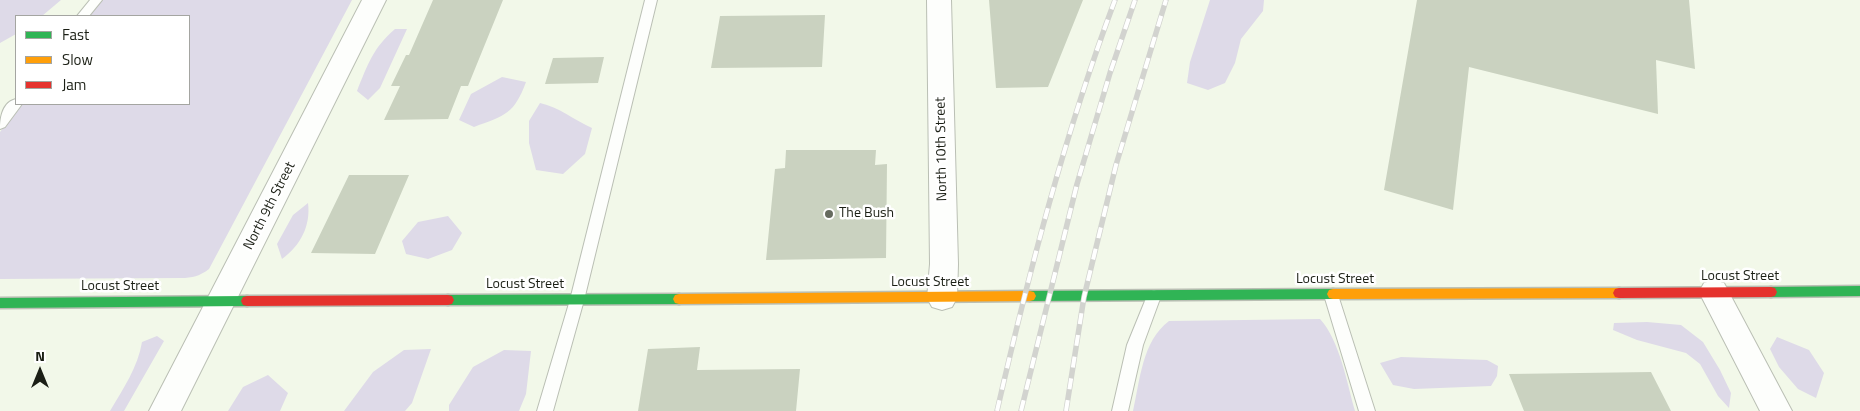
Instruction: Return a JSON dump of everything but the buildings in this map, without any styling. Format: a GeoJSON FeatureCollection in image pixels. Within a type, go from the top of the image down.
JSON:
{"type":"FeatureCollection","features":[{"type":"Feature","properties":{"kind":"street","name":"North 9th Street"},"geometry":{"type":"LineString","coordinates":[[165,411],[374,0]]}},
{"type":"Feature","properties":{"kind":"street","name":"North 10th Street"},"geometry":{"type":"LineString","coordinates":[[939,0],[944,264],[942,298]]}},
{"type":"Feature","properties":{"kind":"street","name":"Locust Street"},"geometry":{"type":"LineString","coordinates":[[0,303],[1860,291]]}},
{"type":"Feature","properties":{"kind":"street"},"geometry":{"type":"LineString","coordinates":[[1714,292],[1776,411]]}},
{"type":"Feature","properties":{"kind":"lane"},"geometry":{"type":"LineString","coordinates":[[84,15],[96,0]]}},
{"type":"Feature","properties":{"kind":"lane"},"geometry":{"type":"LineString","coordinates":[[545,411],[577,300],[652,0]]}},
{"type":"Feature","properties":{"kind":"lane"},"geometry":{"type":"LineString","coordinates":[[0,124],[15,104]]}},
{"type":"Feature","properties":{"kind":"lane"},"geometry":{"type":"LineString","coordinates":[[1331,295],[1367,411]]}},
{"type":"Feature","properties":{"kind":"lane"},"geometry":{"type":"LineString","coordinates":[[1120,411],[1135,345],[1154,296]]}},
{"type":"Feature","properties":{"kind":"shaded area"},"geometry":{"type":"Polygon","coordinates":[[[0,0],[61,0],[43,15],[15,15],[15,35],[0,43],[0,0]]]}},
{"type":"Feature","properties":{"kind":"shaded area"},"geometry":{"type":"Polygon","coordinates":[[[101,0],[352,0],[209,269],[199,275],[185,278],[0,279],[0,132],[20,105],[190,105],[190,15],[90,15],[101,0]]]}},
{"type":"Feature","properties":{"kind":"shaded area"},"geometry":{"type":"Polygon","coordinates":[[[1210,0],[1264,0],[1263,11],[1241,39],[1235,63],[1225,83],[1208,90],[1187,83],[1190,62],[1210,0]]]}},
{"type":"Feature","properties":{"kind":"shaded area"},"geometry":{"type":"Polygon","coordinates":[[[395,29],[407,29],[380,88],[368,100],[357,91],[376,50],[395,29]]]}},
{"type":"Feature","properties":{"kind":"shaded area"},"geometry":{"type":"Polygon","coordinates":[[[502,77],[526,82],[522,93],[508,112],[474,127],[459,120],[471,94],[502,77]]]}},
{"type":"Feature","properties":{"kind":"shaded area"},"geometry":{"type":"Polygon","coordinates":[[[540,103],[592,128],[585,154],[563,174],[536,170],[529,143],[529,121],[540,103]]]}},
{"type":"Feature","properties":{"kind":"shaded area"},"geometry":{"type":"Polygon","coordinates":[[[308,203],[308,220],[303,235],[294,248],[282,259],[277,244],[293,215],[308,203]]]}},
{"type":"Feature","properties":{"kind":"shaded area"},"geometry":{"type":"Polygon","coordinates":[[[448,216],[462,233],[452,250],[428,259],[406,254],[402,241],[418,222],[448,216]]]}},
{"type":"Feature","properties":{"kind":"shaded area"},"geometry":{"type":"Polygon","coordinates":[[[1320,319],[1327,328],[1338,350],[1355,411],[1133,411],[1140,375],[1148,350],[1160,329],[1169,321],[1320,319]]]}},
{"type":"Feature","properties":{"kind":"shaded area"},"geometry":{"type":"Polygon","coordinates":[[[1647,322],[1681,325],[1703,342],[1731,393],[1729,408],[1718,396],[1700,364],[1686,353],[1637,340],[1613,330],[1614,323],[1647,322]]]}},
{"type":"Feature","properties":{"kind":"shaded area"},"geometry":{"type":"Polygon","coordinates":[[[157,336],[164,341],[124,411],[110,411],[134,369],[142,342],[157,336]]]}},
{"type":"Feature","properties":{"kind":"shaded area"},"geometry":{"type":"Polygon","coordinates":[[[1777,337],[1809,350],[1824,373],[1816,398],[1798,389],[1779,367],[1770,349],[1777,337]]]}},
{"type":"Feature","properties":{"kind":"shaded area"},"geometry":{"type":"Polygon","coordinates":[[[431,349],[412,403],[405,411],[344,411],[373,372],[404,350],[431,349]]]}},
{"type":"Feature","properties":{"kind":"shaded area"},"geometry":{"type":"Polygon","coordinates":[[[504,350],[531,351],[526,394],[519,411],[449,411],[449,405],[473,367],[504,350]]]}},
{"type":"Feature","properties":{"kind":"shaded area"},"geometry":{"type":"Polygon","coordinates":[[[1401,357],[1487,360],[1498,366],[1497,376],[1491,386],[1414,389],[1393,385],[1380,363],[1401,357]]]}},
{"type":"Feature","properties":{"kind":"shaded area"},"geometry":{"type":"Polygon","coordinates":[[[268,375],[288,393],[280,411],[228,411],[243,387],[268,375]]]}},
{"type":"Feature","properties":{"kind":"railway"},"geometry":{"type":"LineString","coordinates":[[997,411],[1049,203],[1080,101],[1115,0]]}},
{"type":"Feature","properties":{"kind":"railway"},"geometry":{"type":"LineString","coordinates":[[1021,411],[1077,184],[1110,73],[1135,0]]}},
{"type":"Feature","properties":{"kind":"railway"},"geometry":{"type":"LineString","coordinates":[[1066,411],[1084,297],[1116,165],[1166,0]]}},
{"type":"Feature","properties":{"kind":"traffic: fast"},"geometry":{"type":"LineString","coordinates":[[1771,292],[1860,291]]}},
{"type":"Feature","properties":{"kind":"traffic: fast"},"geometry":{"type":"LineString","coordinates":[[1030,296],[1333,294]]}},
{"type":"Feature","properties":{"kind":"traffic: fast"},"geometry":{"type":"LineString","coordinates":[[448,300],[679,299]]}},
{"type":"Feature","properties":{"kind":"traffic: fast"},"geometry":{"type":"LineString","coordinates":[[0,303],[247,301]]}},
{"type":"Feature","properties":{"kind":"traffic: slow"},"geometry":{"type":"LineString","coordinates":[[1333,294],[1619,293]]}},
{"type":"Feature","properties":{"kind":"traffic: slow"},"geometry":{"type":"LineString","coordinates":[[679,299],[1030,296]]}},
{"type":"Feature","properties":{"kind":"traffic: jam"},"geometry":{"type":"LineString","coordinates":[[1619,293],[1771,292]]}},
{"type":"Feature","properties":{"kind":"traffic: jam"},"geometry":{"type":"LineString","coordinates":[[247,301],[448,300]]}},
{"type":"Feature","properties":{"kind":"place","name":"The Bush"},"geometry":{"type":"Point","coordinates":[829,214]}}]}
